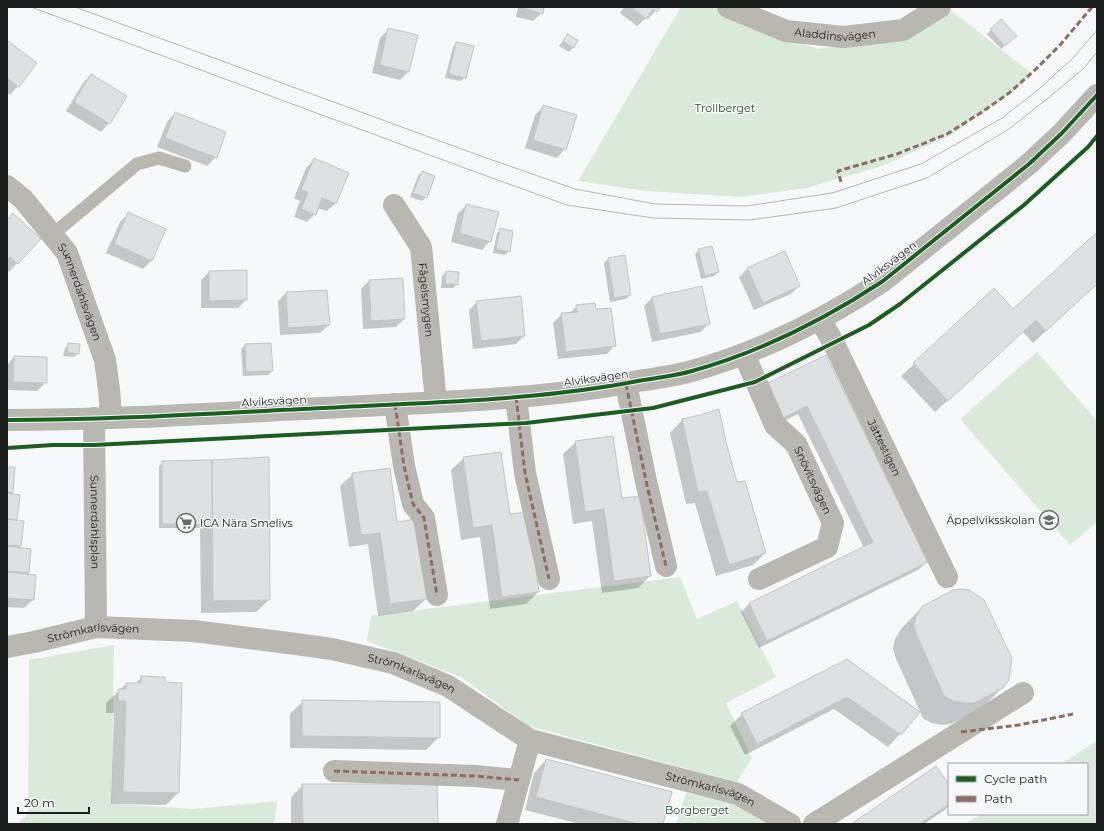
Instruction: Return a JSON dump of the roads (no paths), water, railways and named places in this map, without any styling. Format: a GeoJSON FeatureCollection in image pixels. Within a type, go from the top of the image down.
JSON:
{"type":"FeatureCollection","features":[{"type":"Feature","properties":{"kind":"street","name":"Aladdinsvägen"},"geometry":{"type":"LineString","coordinates":[[728,7],[786,31],[844,37],[903,30],[940,7]]}},
{"type":"Feature","properties":{"kind":"street","name":"Alviksvägen"},"geometry":{"type":"LineString","coordinates":[[7,420],[103,418],[516,397],[607,387],[690,372],[744,354],[794,333],[861,296],[883,281],[1029,164],[1062,133],[1097,95]]}},
{"type":"Feature","properties":{"kind":"street","name":"Sunnerdahlsvägen"},"geometry":{"type":"LineString","coordinates":[[7,186],[23,199],[67,253],[104,360],[109,389],[103,418]]}},
{"type":"Feature","properties":{"kind":"street","name":"Fågelsmygen"},"geometry":{"type":"LineString","coordinates":[[394,205],[421,247],[436,402]]}},
{"type":"Feature","properties":{"kind":"street","name":"Jättestigen"},"geometry":{"type":"LineString","coordinates":[[820,319],[833,342],[947,577]]}},
{"type":"Feature","properties":{"kind":"street","name":"Snövitsvägen"},"geometry":{"type":"LineString","coordinates":[[744,354],[774,425],[796,444],[833,523],[827,546],[759,579]]}},
{"type":"Feature","properties":{"kind":"street"},"geometry":{"type":"LineString","coordinates":[[626,384],[646,481],[666,566]]}},
{"type":"Feature","properties":{"kind":"street"},"geometry":{"type":"LineString","coordinates":[[516,397],[525,473],[549,579]]}},
{"type":"Feature","properties":{"kind":"street"},"geometry":{"type":"LineString","coordinates":[[395,404],[404,466],[413,504],[424,518],[437,595]]}},
{"type":"Feature","properties":{"kind":"street","name":"Sunnerdahlsplan"},"geometry":{"type":"LineString","coordinates":[[96,627],[103,418]]}},
{"type":"Feature","properties":{"kind":"street","name":"Strömkarlsvägen"},"geometry":{"type":"LineString","coordinates":[[7,647],[96,627],[193,631],[332,649],[393,663],[448,686],[530,740],[738,794],[790,824]]}},
{"type":"Feature","properties":{"kind":"street"},"geometry":{"type":"LineString","coordinates":[[814,824],[1023,693]]}},
{"type":"Feature","properties":{"kind":"street"},"geometry":{"type":"LineString","coordinates":[[507,824],[530,740]]}},
{"type":"Feature","properties":{"kind":"street"},"geometry":{"type":"LineString","coordinates":[[334,771],[475,776],[519,780]]}},
{"type":"Feature","properties":{"kind":"lane"},"geometry":{"type":"LineString","coordinates":[[52,235],[137,164],[159,158],[185,166]]}},
{"type":"Feature","properties":{"kind":"tram line"},"geometry":{"type":"LineString","coordinates":[[31,7],[567,205],[653,218],[750,220],[836,208],[927,178],[1009,129],[1084,68],[1097,52]]}},
{"type":"Feature","properties":{"kind":"tram line"},"geometry":{"type":"LineString","coordinates":[[75,7],[478,155],[575,189],[655,204],[747,206],[832,193],[921,164],[1002,118],[1039,89],[1074,57],[1097,30]]}},
{"type":"Feature","properties":{"kind":"place","name":"Äppelviksskolan"},"geometry":{"type":"Point","coordinates":[1049,520]}},
{"type":"Feature","properties":{"kind":"place","name":"ICA Nära Smelivs"},"geometry":{"type":"Point","coordinates":[186,523]}},
{"type":"Feature","properties":{"kind":"park label","name":"Trollberget"},"geometry":{"type":"Point","coordinates":[725,108]}},
{"type":"Feature","properties":{"kind":"park label","name":"Borgberget"},"geometry":{"type":"Point","coordinates":[697,810]}}]}
